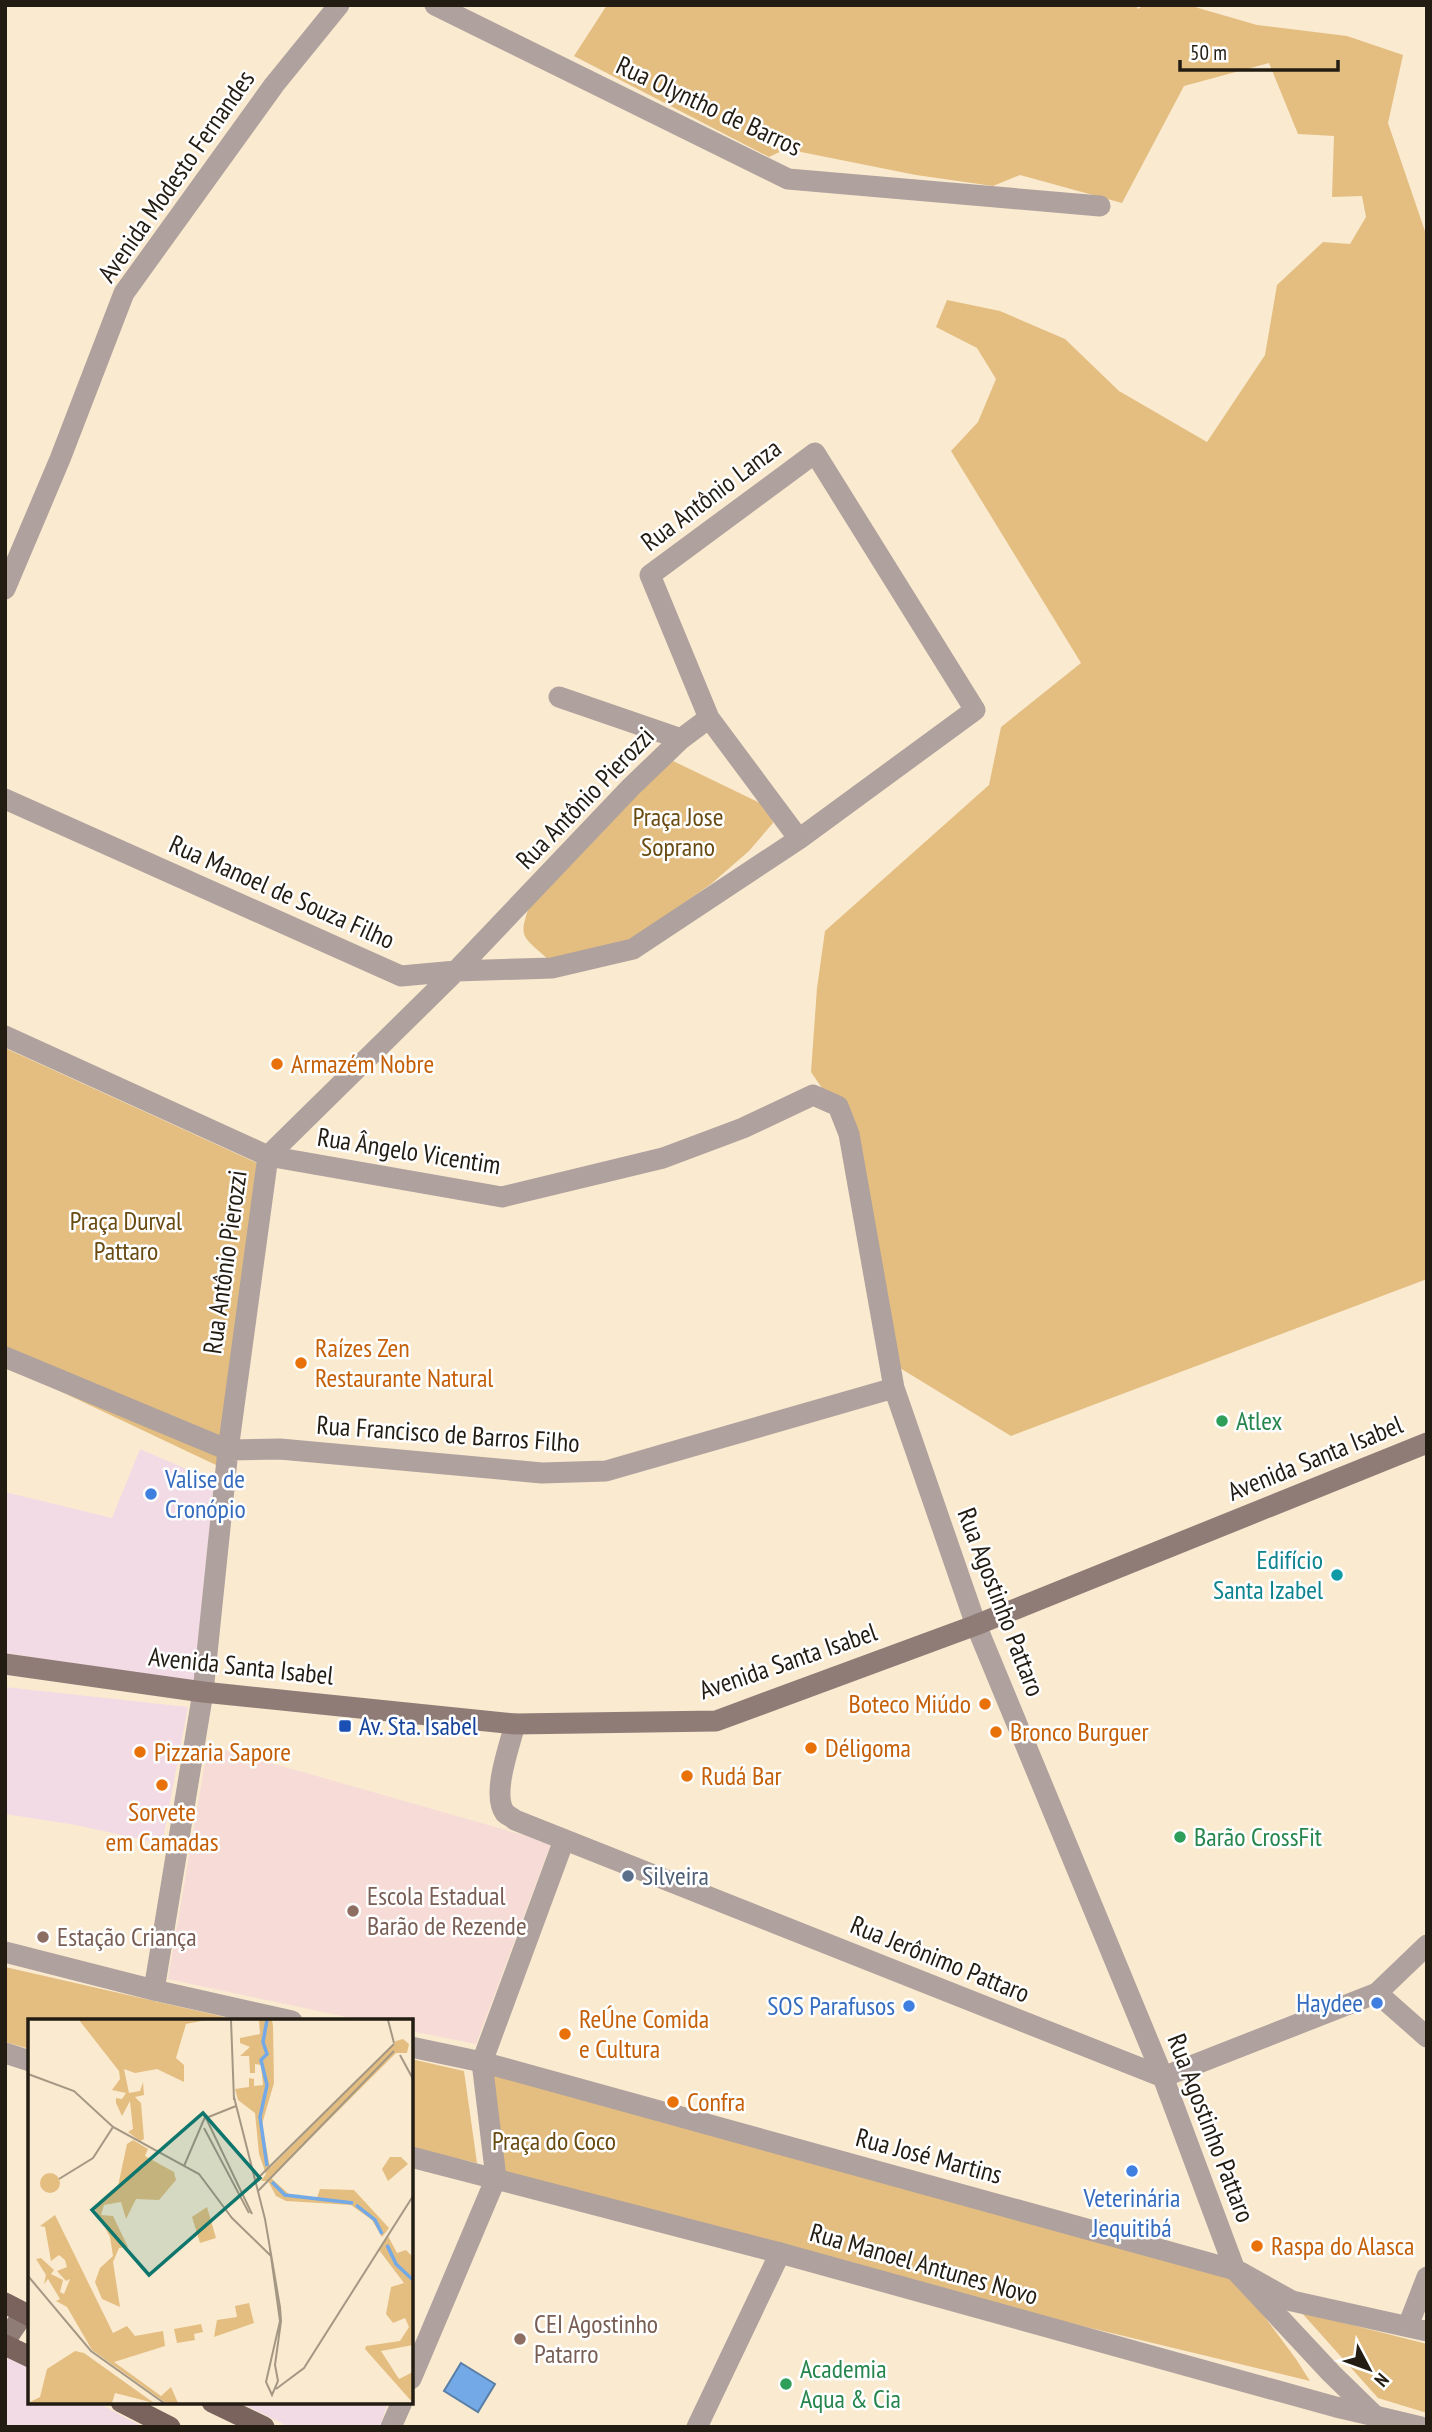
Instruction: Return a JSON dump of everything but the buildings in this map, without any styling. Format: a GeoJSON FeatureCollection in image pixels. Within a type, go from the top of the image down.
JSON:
{"type":"FeatureCollection","features":[{"type":"Feature","properties":{"kind":"main road","name":"Avenida Santa Isabel"},"geometry":{"type":"LineString","coordinates":[[5,1664],[203,1692],[515,1724],[716,1721],[976,1625],[1427,1443]]}},
{"type":"Feature","properties":{"kind":"main road"},"geometry":{"type":"LineString","coordinates":[[20,2311],[5,2343],[28,2356]]}},
{"type":"Feature","properties":{"kind":"main road"},"geometry":{"type":"LineString","coordinates":[[125,2404],[170,2427]]}},
{"type":"Feature","properties":{"kind":"main road"},"geometry":{"type":"LineString","coordinates":[[216,2404],[264,2427]]}},
{"type":"Feature","properties":{"kind":"street","name":"Avenida Modesto Fernandes"},"geometry":{"type":"LineString","coordinates":[[5,589],[60,459],[124,293],[274,85],[338,5]]}},
{"type":"Feature","properties":{"kind":"street","name":"Rua Olyntho de Barros"},"geometry":{"type":"LineString","coordinates":[[435,5],[788,179],[1100,206]]}},
{"type":"Feature","properties":{"kind":"street","name":"Rua Antônio Lanza"},"geometry":{"type":"LineString","coordinates":[[799,839],[709,718],[650,575],[815,453],[975,710]]}},
{"type":"Feature","properties":{"kind":"street"},"geometry":{"type":"LineString","coordinates":[[559,697],[681,739]]}},
{"type":"Feature","properties":{"kind":"street","name":"Rua Manoel de Souza Filho"},"geometry":{"type":"LineString","coordinates":[[5,799],[401,976],[552,968],[633,948],[799,839],[975,710]]}},
{"type":"Feature","properties":{"kind":"street","name":"Rua Antônio Pierozzi"},"geometry":{"type":"LineString","coordinates":[[154,1990],[203,1692],[228,1450],[268,1156],[456,971],[631,787],[681,739],[709,718]]}},
{"type":"Feature","properties":{"kind":"street","name":"Rua Ângelo Vicentim"},"geometry":{"type":"LineString","coordinates":[[5,1036],[268,1156],[502,1197],[663,1158],[743,1128],[813,1095]]}},
{"type":"Feature","properties":{"kind":"street","name":"Rua Agostinho Pattaro"},"geometry":{"type":"LineString","coordinates":[[813,1095],[838,1106],[849,1134],[894,1388],[976,1625],[1163,2077],[1235,2270],[1375,2421]]}},
{"type":"Feature","properties":{"kind":"street","name":"Rua Francisco de Barros Filho"},"geometry":{"type":"LineString","coordinates":[[5,1357],[228,1450],[280,1450],[542,1473],[606,1471],[894,1388]]}},
{"type":"Feature","properties":{"kind":"street","name":"Rua Jerônimo Pattaro"},"geometry":{"type":"LineString","coordinates":[[515,1724],[500,1783],[500,1798],[505,1813],[515,1820],[1163,2077]]}},
{"type":"Feature","properties":{"kind":"street"},"geometry":{"type":"LineString","coordinates":[[413,2374],[496,2178],[482,2062],[564,1840]]}},
{"type":"Feature","properties":{"kind":"street"},"geometry":{"type":"LineString","coordinates":[[1163,2077],[1377,1993],[1427,1945]]}},
{"type":"Feature","properties":{"kind":"street"},"geometry":{"type":"LineString","coordinates":[[5,1952],[283,2019]]}},
{"type":"Feature","properties":{"kind":"street"},"geometry":{"type":"LineString","coordinates":[[1377,1993],[1427,2037]]}},
{"type":"Feature","properties":{"kind":"street","name":"Rua José Martins"},"geometry":{"type":"LineString","coordinates":[[413,2047],[482,2062],[1235,2270],[1292,2301],[1418,2328]]}},
{"type":"Feature","properties":{"kind":"street"},"geometry":{"type":"LineString","coordinates":[[5,2053],[28,2060]]}},
{"type":"Feature","properties":{"kind":"street","name":"Rua Manoel Antunes Novo"},"geometry":{"type":"LineString","coordinates":[[413,2157],[780,2253],[1335,2417],[1421,2427]]}},
{"type":"Feature","properties":{"kind":"street"},"geometry":{"type":"LineString","coordinates":[[697,2427],[780,2253]]}},
{"type":"Feature","properties":{"kind":"street"},"geometry":{"type":"LineString","coordinates":[[1418,2328],[1427,2277]]}},
{"type":"Feature","properties":{"kind":"street"},"geometry":{"type":"LineString","coordinates":[[1331,2373],[1335,2417]]}},
{"type":"Feature","properties":{"kind":"street"},"geometry":{"type":"LineString","coordinates":[[391,2427],[401,2404]]}},
{"type":"Feature","properties":{"kind":"shaded area"},"geometry":{"type":"Polygon","coordinates":[[[140,1449],[214,1481],[195,1682],[5,1653],[5,1492],[112,1518],[140,1449]]]}},
{"type":"Feature","properties":{"kind":"shaded area"},"geometry":{"type":"Polygon","coordinates":[[[5,1687],[188,1707],[162,1844],[76,1825],[5,1814],[5,1687]]]}},
{"type":"Feature","properties":{"kind":"shaded area","name":"Escola Estadual Barão de Rezende"},"geometry":{"type":"Polygon","coordinates":[[[208,1745],[551,1843],[476,2044],[413,2031],[413,2019],[356,2019],[168,1979],[208,1745]]]}},
{"type":"Feature","properties":{"kind":"shaded area"},"geometry":{"type":"Polygon","coordinates":[[[9,2357],[28,2367],[28,2404],[100,2404],[143,2427],[5,2427],[5,2366],[9,2357]]]}},
{"type":"Feature","properties":{"kind":"shaded area"},"geometry":{"type":"Polygon","coordinates":[[[243,2404],[387,2404],[380,2427],[289,2427],[243,2404]]]}},
{"type":"Feature","properties":{"kind":"green space"},"geometry":{"type":"Polygon","coordinates":[[[607,5],[1135,5],[1138,9],[1144,5],[1188,5],[1257,25],[1347,36],[1403,55],[1388,123],[1427,237],[1427,1279],[1011,1436],[895,1365],[852,1132],[811,1072],[817,988],[825,931],[989,785],[1001,727],[1081,663],[951,451],[978,422],[996,379],[977,348],[936,327],[947,300],[1000,311],[1065,339],[1119,391],[1207,442],[1265,355],[1277,285],[1323,242],[1350,244],[1366,217],[1362,196],[1332,197],[1334,136],[1298,134],[1269,63],[1184,86],[1122,203],[1020,175],[993,186],[916,175],[786,149],[769,157],[574,56],[607,5]]]}},
{"type":"Feature","properties":{"kind":"green space","name":"Praça Jose Soprano"},"geometry":{"type":"Polygon","coordinates":[[[667,758],[760,803],[770,812],[773,823],[749,851],[711,884],[628,942],[548,959],[524,934],[531,901],[667,758]]]}},
{"type":"Feature","properties":{"kind":"green space","name":"Praça Durval Pattaro"},"geometry":{"type":"Polygon","coordinates":[[[5,1048],[257,1163],[218,1466],[5,1365],[5,1048]]]}},
{"type":"Feature","properties":{"kind":"green space"},"geometry":{"type":"Polygon","coordinates":[[[5,1967],[233,2019],[28,2019],[28,2048],[5,2042],[5,1967]]]}},
{"type":"Feature","properties":{"kind":"green space"},"geometry":{"type":"Polygon","coordinates":[[[413,2059],[464,2071],[477,2163],[413,2148],[413,2059]]]}},
{"type":"Feature","properties":{"kind":"green space","name":"Praça do Coco"},"geometry":{"type":"Polygon","coordinates":[[[488,2072],[1232,2273],[1310,2381],[780,2253],[496,2178],[488,2072]]]}},
{"type":"Feature","properties":{"kind":"green space"},"geometry":{"type":"Polygon","coordinates":[[[1301,2312],[1427,2344],[1427,2413],[1378,2398],[1301,2312]]]}},
{"type":"Feature","properties":{"kind":"water"},"geometry":{"type":"Polygon","coordinates":[[[461,2363],[495,2384],[478,2412],[444,2391],[461,2363]]]}},
{"type":"Feature","properties":{"kind":"place","name":"Armazém Nobre"},"geometry":{"type":"Point","coordinates":[277,1064]}},
{"type":"Feature","properties":{"kind":"place","name":"Raízes Zen Restaurante Natural"},"geometry":{"type":"Point","coordinates":[301,1363]}},
{"type":"Feature","properties":{"kind":"place","name":"Atlex"},"geometry":{"type":"Point","coordinates":[1222,1421]}},
{"type":"Feature","properties":{"kind":"place","name":"Valise de Cronópio"},"geometry":{"type":"Point","coordinates":[151,1494]}},
{"type":"Feature","properties":{"kind":"place","name":"Edifício Santa Izabel"},"geometry":{"type":"Point","coordinates":[1337,1575]}},
{"type":"Feature","properties":{"kind":"place","name":"Boteco Miúdo"},"geometry":{"type":"Point","coordinates":[985,1704]}},
{"type":"Feature","properties":{"kind":"place","name":"Av. Sta. Isabel"},"geometry":{"type":"Point","coordinates":[345,1726]}},
{"type":"Feature","properties":{"kind":"place","name":"Bronco Burguer"},"geometry":{"type":"Point","coordinates":[996,1732]}},
{"type":"Feature","properties":{"kind":"place","name":"Déligoma"},"geometry":{"type":"Point","coordinates":[811,1748]}},
{"type":"Feature","properties":{"kind":"place","name":"Pizzaria Sapore"},"geometry":{"type":"Point","coordinates":[140,1752]}},
{"type":"Feature","properties":{"kind":"place","name":"Rudá Bar"},"geometry":{"type":"Point","coordinates":[687,1776]}},
{"type":"Feature","properties":{"kind":"place","name":"Sorvete em Camadas"},"geometry":{"type":"Point","coordinates":[162,1785]}},
{"type":"Feature","properties":{"kind":"place","name":"Barão CrossFit"},"geometry":{"type":"Point","coordinates":[1180,1837]}},
{"type":"Feature","properties":{"kind":"place","name":"Silveira"},"geometry":{"type":"Point","coordinates":[628,1876]}},
{"type":"Feature","properties":{"kind":"place","name":"Escola Estadual Barão de Rezende"},"geometry":{"type":"Point","coordinates":[353,1911]}},
{"type":"Feature","properties":{"kind":"place","name":"Estação Criança"},"geometry":{"type":"Point","coordinates":[43,1937]}},
{"type":"Feature","properties":{"kind":"place","name":"Haydee"},"geometry":{"type":"Point","coordinates":[1377,2003]}},
{"type":"Feature","properties":{"kind":"place","name":"SOS Parafusos"},"geometry":{"type":"Point","coordinates":[909,2006]}},
{"type":"Feature","properties":{"kind":"place","name":"ReÚne Comida e Cultura"},"geometry":{"type":"Point","coordinates":[565,2034]}},
{"type":"Feature","properties":{"kind":"place","name":"Confra"},"geometry":{"type":"Point","coordinates":[673,2102]}},
{"type":"Feature","properties":{"kind":"place","name":"Veterinária Jequitibá"},"geometry":{"type":"Point","coordinates":[1132,2171]}},
{"type":"Feature","properties":{"kind":"place","name":"Raspa do Alasca"},"geometry":{"type":"Point","coordinates":[1257,2246]}},
{"type":"Feature","properties":{"kind":"place","name":"CEI Agostinho Patarro"},"geometry":{"type":"Point","coordinates":[520,2339]}},
{"type":"Feature","properties":{"kind":"place","name":"Academia Aqua & Cia"},"geometry":{"type":"Point","coordinates":[786,2384]}}]}
